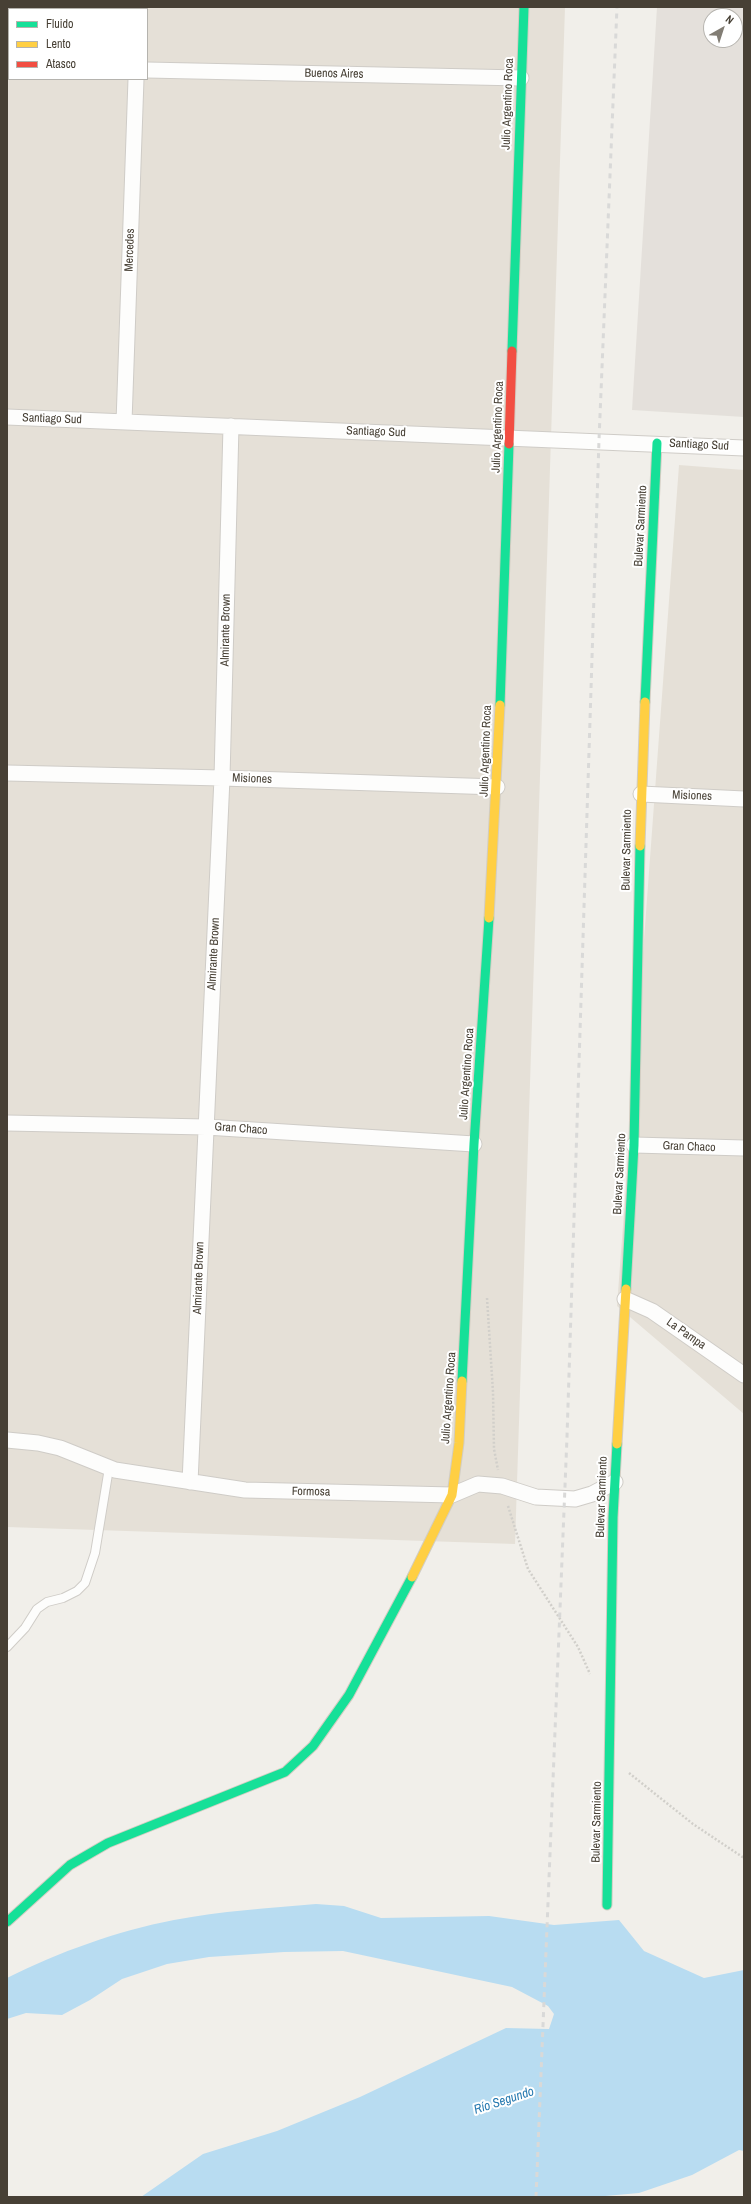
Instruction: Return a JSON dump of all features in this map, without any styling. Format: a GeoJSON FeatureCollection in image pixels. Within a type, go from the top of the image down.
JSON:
{"type":"FeatureCollection","features":[{"type":"Feature","properties":{"kind":"street","name":"Julio Argentino Roca"},"geometry":{"type":"LineString","coordinates":[[7,1922],[70,1865],[108,1843],[285,1772],[302,1756],[312,1746],[349,1695],[386,1628],[452,1495],[459,1436],[474,1144],[497,787],[524,7]]}},
{"type":"Feature","properties":{"kind":"street","name":"Buenos Aires"},"geometry":{"type":"LineString","coordinates":[[148,70],[521,78]]}},
{"type":"Feature","properties":{"kind":"street","name":"Mercedes"},"geometry":{"type":"LineString","coordinates":[[124,422],[136,80]]}},
{"type":"Feature","properties":{"kind":"street","name":"Santiago Sud"},"geometry":{"type":"LineString","coordinates":[[7,417],[657,443],[744,448]]}},
{"type":"Feature","properties":{"kind":"street","name":"Almirante Brown"},"geometry":{"type":"LineString","coordinates":[[190,1482],[222,778],[231,426]]}},
{"type":"Feature","properties":{"kind":"street","name":"Bulevar Sarmiento"},"geometry":{"type":"LineString","coordinates":[[607,1905],[615,1482],[634,1145],[641,794],[657,443]]}},
{"type":"Feature","properties":{"kind":"street","name":"Misiones"},"geometry":{"type":"LineString","coordinates":[[7,773],[497,787]]}},
{"type":"Feature","properties":{"kind":"street","name":"Misiones"},"geometry":{"type":"LineString","coordinates":[[641,794],[744,798]]}},
{"type":"Feature","properties":{"kind":"street","name":"Gran Chaco"},"geometry":{"type":"LineString","coordinates":[[7,1123],[206,1127],[474,1144]]}},
{"type":"Feature","properties":{"kind":"street","name":"Gran Chaco"},"geometry":{"type":"LineString","coordinates":[[634,1145],[744,1148]]}},
{"type":"Feature","properties":{"kind":"street","name":"La Pampa"},"geometry":{"type":"LineString","coordinates":[[625,1299],[652,1311],[744,1375]]}},
{"type":"Feature","properties":{"kind":"street","name":"Formosa"},"geometry":{"type":"LineString","coordinates":[[7,1440],[38,1443],[60,1448],[109,1468],[245,1490],[452,1495],[478,1484],[502,1486],[536,1497],[575,1499],[592,1494],[615,1482]]}},
{"type":"Feature","properties":{"kind":"lane"},"geometry":{"type":"LineString","coordinates":[[7,1647],[25,1628],[37,1609],[47,1602],[63,1598],[77,1592],[85,1583],[95,1553],[109,1468]]}},
{"type":"Feature","properties":{"kind":"path"},"geometry":{"type":"LineString","coordinates":[[487,1296],[493,1392],[494,1449],[502,1486],[528,1569],[578,1647],[592,1681]]}},
{"type":"Feature","properties":{"kind":"path"},"geometry":{"type":"LineString","coordinates":[[625,1769],[693,1824],[744,1858]]}},
{"type":"Feature","properties":{"kind":"shaded area"},"geometry":{"type":"Polygon","coordinates":[[[7,7],[565,7],[515,1544],[7,1527],[7,7]]]}},
{"type":"Feature","properties":{"kind":"shaded area"},"geometry":{"type":"Polygon","coordinates":[[[657,7],[744,7],[744,417],[632,410],[657,7]]]}},
{"type":"Feature","properties":{"kind":"shaded area"},"geometry":{"type":"Polygon","coordinates":[[[679,465],[744,470],[744,1414],[617,1306],[679,465]]]}},
{"type":"Feature","properties":{"kind":"water","name":"Río Segundo"},"geometry":{"type":"Polygon","coordinates":[[[316,1904],[344,1906],[381,1918],[489,1916],[554,1925],[619,1920],[644,1951],[704,1978],[744,1970],[744,2151],[739,2150],[692,2175],[639,2193],[594,2197],[141,2197],[203,2154],[277,2131],[360,2097],[506,2028],[549,2029],[554,2014],[548,2006],[512,1987],[343,1951],[284,1952],[209,1957],[167,1964],[122,1979],[90,2000],[62,2015],[26,2013],[7,2019],[7,1978],[27,1968],[89,1943],[131,1930],[174,1920],[227,1912],[316,1904]]]}},
{"type":"Feature","properties":{"kind":"railway"},"geometry":{"type":"LineString","coordinates":[[536,2197],[567,1437],[599,440],[617,7]]}},
{"type":"Feature","properties":{"kind":"traffic: fast"},"geometry":{"type":"LineString","coordinates":[[512,351],[524,7]]}},
{"type":"Feature","properties":{"kind":"traffic: fast"},"geometry":{"type":"LineString","coordinates":[[645,702],[657,443]]}},
{"type":"Feature","properties":{"kind":"traffic: fast"},"geometry":{"type":"LineString","coordinates":[[500,705],[509,444]]}},
{"type":"Feature","properties":{"kind":"traffic: fast"},"geometry":{"type":"LineString","coordinates":[[626,1289],[634,1145],[640,846]]}},
{"type":"Feature","properties":{"kind":"traffic: fast"},"geometry":{"type":"LineString","coordinates":[[462,1381],[474,1144],[489,918]]}},
{"type":"Feature","properties":{"kind":"traffic: fast"},"geometry":{"type":"LineString","coordinates":[[607,1905],[613,1517],[617,1444]]}},
{"type":"Feature","properties":{"kind":"traffic: fast"},"geometry":{"type":"LineString","coordinates":[[7,1922],[70,1865],[108,1843],[285,1772],[313,1746],[349,1695],[412,1577]]}},
{"type":"Feature","properties":{"kind":"traffic: slow"},"geometry":{"type":"LineString","coordinates":[[640,846],[645,702]]}},
{"type":"Feature","properties":{"kind":"traffic: slow"},"geometry":{"type":"LineString","coordinates":[[489,918],[500,705]]}},
{"type":"Feature","properties":{"kind":"traffic: slow"},"geometry":{"type":"LineString","coordinates":[[617,1444],[626,1289]]}},
{"type":"Feature","properties":{"kind":"traffic: slow"},"geometry":{"type":"LineString","coordinates":[[412,1577],[452,1495],[459,1443],[462,1381]]}},
{"type":"Feature","properties":{"kind":"traffic: jam"},"geometry":{"type":"LineString","coordinates":[[509,444],[512,351]]}}]}
